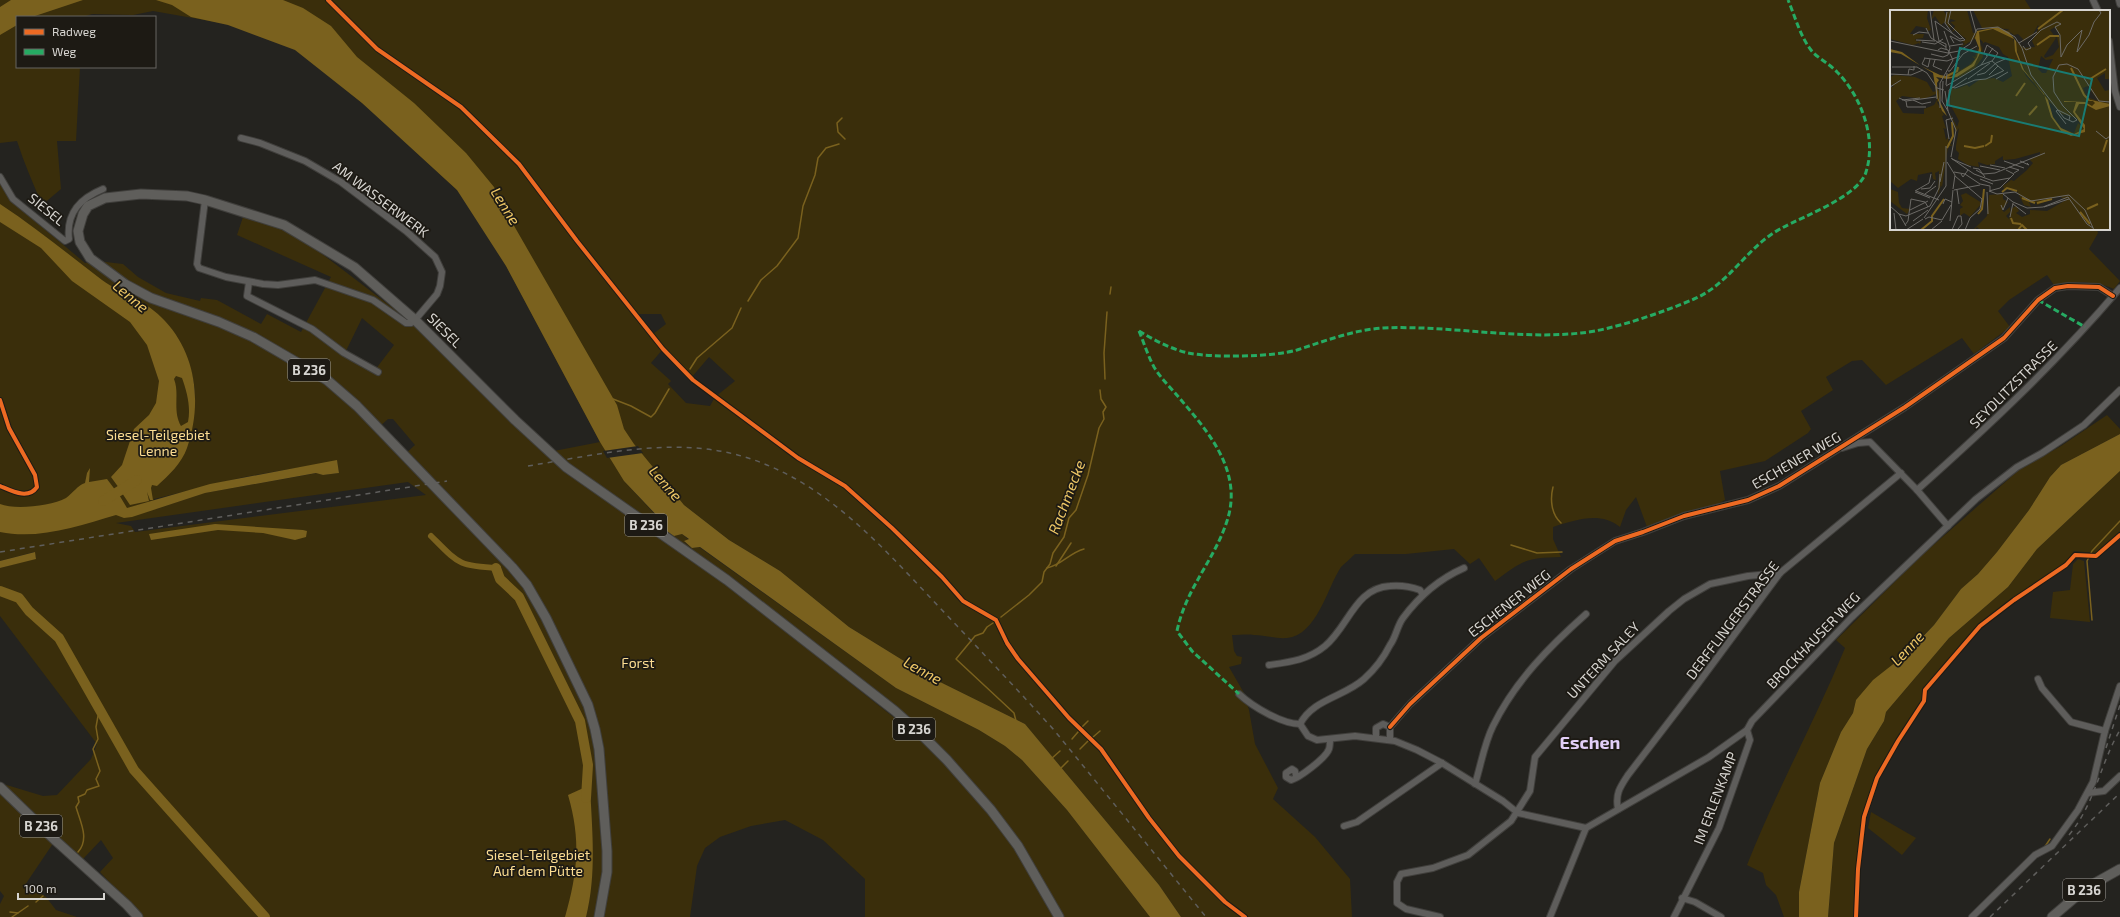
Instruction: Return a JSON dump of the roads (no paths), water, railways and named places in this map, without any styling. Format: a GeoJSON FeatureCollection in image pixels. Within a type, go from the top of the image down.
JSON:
{"type":"FeatureCollection","features":[{"type":"Feature","properties":{"kind":"main road","name":"B 236"},"geometry":{"type":"LineString","coordinates":[[415,320],[354,267],[322,246],[284,225],[206,200],[157,191],[126,190],[104,193],[88,200],[82,207],[74,224],[77,250],[95,268],[151,298],[219,322],[253,337],[327,380],[357,406],[512,567],[526,585],[546,618],[588,705],[595,729],[599,749],[607,851],[607,872],[599,917]]}},
{"type":"Feature","properties":{"kind":"main road","name":"SIESEL"},"geometry":{"type":"LineString","coordinates":[[415,320],[515,420],[566,468],[727,580],[889,707],[922,735],[947,760],[1000,822],[1036,874],[1059,917]]}},
{"type":"Feature","properties":{"kind":"main road","name":"B 236"},"geometry":{"type":"LineString","coordinates":[[0,787],[138,917]]}},
{"type":"Feature","properties":{"kind":"main road","name":"B 236"},"geometry":{"type":"LineString","coordinates":[[2052,917],[2086,888],[2120,870]]}},
{"type":"Feature","properties":{"kind":"street"},"geometry":{"type":"LineString","coordinates":[[2093,0],[2098,10]]}},
{"type":"Feature","properties":{"kind":"street"},"geometry":{"type":"LineString","coordinates":[[2119,0],[2120,4]]}},
{"type":"Feature","properties":{"kind":"street"},"geometry":{"type":"LineString","coordinates":[[2110,50],[2114,84],[2120,107]]}},
{"type":"Feature","properties":{"kind":"street","name":"AM WASSERWERK"},"geometry":{"type":"LineString","coordinates":[[241,138],[260,143],[305,161],[341,182],[406,231],[435,257],[442,272],[440,286],[437,294],[415,320]]}},
{"type":"Feature","properties":{"kind":"street","name":"SIESEL"},"geometry":{"type":"LineString","coordinates":[[0,177],[13,200],[66,241],[69,239],[71,218],[79,203],[92,193],[103,189]]}},
{"type":"Feature","properties":{"kind":"street","name":"SIESEL"},"geometry":{"type":"LineString","coordinates":[[206,200],[197,264],[199,268],[249,282],[278,285],[315,280],[373,300],[406,323],[411,323],[415,320]]}},
{"type":"Feature","properties":{"kind":"street"},"geometry":{"type":"LineString","coordinates":[[249,282],[247,296],[312,329],[344,353],[378,372]]}},
{"type":"Feature","properties":{"kind":"street","name":"ESCHENER WEG"},"geometry":{"type":"LineString","coordinates":[[1390,727],[1405,709],[1481,638],[1571,569],[1615,541],[1684,516],[1748,500],[1779,486],[1905,407],[2004,338],[2038,300],[2054,288],[2068,286],[2099,287],[2113,296]]}},
{"type":"Feature","properties":{"kind":"street","name":"SEYDLITZSTRASSE"},"geometry":{"type":"LineString","coordinates":[[1917,490],[1990,426],[2060,355],[2120,288]]}},
{"type":"Feature","properties":{"kind":"street","name":"BROCKHAUSER WEG"},"geometry":{"type":"LineString","coordinates":[[1586,828],[1618,808],[1702,761],[1747,730],[1757,715],[1852,616],[1976,499],[2017,467],[2042,453],[2084,425],[2120,390]]}},
{"type":"Feature","properties":{"kind":"street"},"geometry":{"type":"LineString","coordinates":[[1838,448],[1846,448],[1858,443],[1870,442],[1917,490],[1948,526]]}},
{"type":"Feature","properties":{"kind":"street","name":"DERFFLINGERSTRASSE"},"geometry":{"type":"LineString","coordinates":[[1618,808],[1616,798],[1619,789],[1628,775],[1708,671],[1780,573],[1901,473]]}},
{"type":"Feature","properties":{"kind":"street"},"geometry":{"type":"LineString","coordinates":[[1300,724],[1309,710],[1348,691],[1364,679],[1391,645],[1403,618],[1423,595],[1443,578],[1464,568]]}},
{"type":"Feature","properties":{"kind":"street","name":"UNTERM SALEY"},"geometry":{"type":"LineString","coordinates":[[1440,917],[1406,909],[1397,903],[1397,882],[1401,874],[1440,866],[1468,855],[1511,821],[1518,813],[1530,791],[1535,757],[1604,672],[1651,626],[1684,599],[1710,584],[1753,575],[1780,573]]}},
{"type":"Feature","properties":{"kind":"street"},"geometry":{"type":"LineString","coordinates":[[1269,664],[1297,661],[1325,646],[1343,626],[1364,596],[1376,588],[1401,585],[1420,590],[1423,595]]}},
{"type":"Feature","properties":{"kind":"street"},"geometry":{"type":"LineString","coordinates":[[1475,784],[1493,726],[1516,687],[1548,650],[1586,614]]}},
{"type":"Feature","properties":{"kind":"street"},"geometry":{"type":"LineString","coordinates":[[2038,679],[2042,688],[2066,718],[2083,726],[2105,731]]}},
{"type":"Feature","properties":{"kind":"street"},"geometry":{"type":"LineString","coordinates":[[1972,917],[2038,853],[2047,850],[2062,834],[2088,793],[2105,731],[2120,686]]}},
{"type":"Feature","properties":{"kind":"street"},"geometry":{"type":"LineString","coordinates":[[1239,694],[1285,722],[1300,724],[1308,736],[1317,740],[1347,736],[1376,736],[1390,740],[1418,750],[1442,763],[1518,813],[1586,828],[1550,917]]}},
{"type":"Feature","properties":{"kind":"street"},"geometry":{"type":"LineString","coordinates":[[1376,736],[1376,728],[1383,724],[1390,727],[1390,740]]}},
{"type":"Feature","properties":{"kind":"street","name":"IM ERLENKAMP"},"geometry":{"type":"LineString","coordinates":[[1674,917],[1682,898],[1719,828],[1750,740],[1747,730]]}},
{"type":"Feature","properties":{"kind":"street"},"geometry":{"type":"LineString","coordinates":[[1296,776],[1302,774],[1325,754],[1330,748],[1330,739]]}},
{"type":"Feature","properties":{"kind":"street"},"geometry":{"type":"LineString","coordinates":[[1344,826],[1356,822],[1442,763]]}},
{"type":"Feature","properties":{"kind":"street"},"geometry":{"type":"LineString","coordinates":[[2088,793],[2104,791],[2120,776]]}},
{"type":"Feature","properties":{"kind":"street"},"geometry":{"type":"LineString","coordinates":[[1682,898],[1695,902],[1721,917]]}},
{"type":"Feature","properties":{"kind":"waterway"},"geometry":{"type":"LineString","coordinates":[[842,118],[837,123],[838,132],[845,139]]}},
{"type":"Feature","properties":{"kind":"waterway"},"geometry":{"type":"LineString","coordinates":[[748,301],[761,280],[777,266],[798,238],[803,206],[815,175],[818,158],[826,148],[839,144]]}},
{"type":"Feature","properties":{"kind":"waterway","name":"Rachmecke"},"geometry":{"type":"LineString","coordinates":[[1110,294],[1111,287]]}},
{"type":"Feature","properties":{"kind":"waterway"},"geometry":{"type":"LineString","coordinates":[[690,369],[697,358],[732,328],[741,308]]}},
{"type":"Feature","properties":{"kind":"waterway","name":"Rachmecke"},"geometry":{"type":"LineString","coordinates":[[1105,379],[1104,353],[1107,312]]}},
{"type":"Feature","properties":{"kind":"waterway"},"geometry":{"type":"LineString","coordinates":[[613,399],[631,406],[651,417],[655,413],[669,389]]}},
{"type":"Feature","properties":{"kind":"waterway","name":"Rachmecke"},"geometry":{"type":"LineString","coordinates":[[1001,617],[1029,595],[1042,582],[1044,572],[1050,564],[1053,553],[1064,537],[1069,518],[1076,510],[1088,475],[1099,428],[1104,419],[1103,412],[1106,407],[1101,399],[1100,390]]}},
{"type":"Feature","properties":{"kind":"waterway","name":"Lenne"},"geometry":{"type":"LineString","coordinates":[[103,501],[137,480]]}},
{"type":"Feature","properties":{"kind":"waterway"},"geometry":{"type":"LineString","coordinates":[[1553,487],[1553,511],[1561,523]]}},
{"type":"Feature","properties":{"kind":"waterway"},"geometry":{"type":"LineString","coordinates":[[2092,620],[2087,561],[2092,551],[2120,521]]}},
{"type":"Feature","properties":{"kind":"waterway"},"geometry":{"type":"LineString","coordinates":[[431,536],[448,553],[460,562],[475,566],[498,568]]}},
{"type":"Feature","properties":{"kind":"waterway"},"geometry":{"type":"LineString","coordinates":[[1056,566],[1071,543]]}},
{"type":"Feature","properties":{"kind":"waterway"},"geometry":{"type":"LineString","coordinates":[[1511,545],[1537,553],[1562,552]]}},
{"type":"Feature","properties":{"kind":"waterway"},"geometry":{"type":"LineString","coordinates":[[1047,568],[1084,549]]}},
{"type":"Feature","properties":{"kind":"waterway"},"geometry":{"type":"LineString","coordinates":[[496,568],[500,579],[519,597],[580,721],[588,765],[586,798]]}},
{"type":"Feature","properties":{"kind":"waterway"},"geometry":{"type":"LineString","coordinates":[[0,591],[19,598],[29,611],[59,638],[134,770],[265,917]]}},
{"type":"Feature","properties":{"kind":"waterway","name":"Rachmecke"},"geometry":{"type":"LineString","coordinates":[[993,623],[987,627],[983,633],[975,636],[956,659],[1014,713],[1016,721]]}},
{"type":"Feature","properties":{"kind":"waterway"},"geometry":{"type":"LineString","coordinates":[[78,852],[82,847],[84,836],[82,824],[76,807],[79,802],[78,797],[85,794],[87,790],[99,786],[96,779],[100,771],[93,749],[98,739],[96,727],[98,716],[103,714]]}},
{"type":"Feature","properties":{"kind":"waterway"},"geometry":{"type":"LineString","coordinates":[[1082,727],[1088,721]]}},
{"type":"Feature","properties":{"kind":"waterway"},"geometry":{"type":"LineString","coordinates":[[1093,737],[1100,731]]}},
{"type":"Feature","properties":{"kind":"waterway"},"geometry":{"type":"LineString","coordinates":[[1072,739],[1078,732]]}},
{"type":"Feature","properties":{"kind":"waterway"},"geometry":{"type":"LineString","coordinates":[[1080,749],[1088,741]]}},
{"type":"Feature","properties":{"kind":"waterway"},"geometry":{"type":"LineString","coordinates":[[1051,759],[1060,751]]}},
{"type":"Feature","properties":{"kind":"waterway"},"geometry":{"type":"LineString","coordinates":[[1061,768],[1068,761]]}},
{"type":"Feature","properties":{"kind":"waterway"},"geometry":{"type":"LineString","coordinates":[[2044,848],[2050,839]]}},
{"type":"Feature","properties":{"kind":"waterway"},"geometry":{"type":"LineString","coordinates":[[36,902],[43,896]]}},
{"type":"Feature","properties":{"kind":"waterway"},"geometry":{"type":"LineString","coordinates":[[12,917],[28,906]]}},
{"type":"Feature","properties":{"kind":"waterway"},"geometry":{"type":"LineString","coordinates":[[10,912],[18,913]]}},
{"type":"Feature","properties":{"kind":"railway"},"geometry":{"type":"LineString","coordinates":[[528,466],[612,452],[654,448],[696,448],[735,454],[770,466],[803,483],[833,504],[862,528],[915,581],[1012,684],[1054,730],[1206,917]]}},
{"type":"Feature","properties":{"kind":"railway"},"geometry":{"type":"LineString","coordinates":[[0,552],[447,481]]}},
{"type":"Feature","properties":{"kind":"railway"},"geometry":{"type":"LineString","coordinates":[[2106,748],[2120,705]]}},
{"type":"Feature","properties":{"kind":"railway"},"geometry":{"type":"LineString","coordinates":[[2069,835],[2085,810],[2113,743],[2120,730]]}},
{"type":"Feature","properties":{"kind":"railway"},"geometry":{"type":"LineString","coordinates":[[1990,917],[2120,793]]}},
{"type":"Feature","properties":{"kind":"district","name":"Eschen"},"geometry":{"type":"Point","coordinates":[1590,742]}},
{"type":"Feature","properties":{"kind":"park label","name":"Siesel-Teilgebiet Lenne"},"geometry":{"type":"Point","coordinates":[158,442]}},
{"type":"Feature","properties":{"kind":"park label","name":"Forst"},"geometry":{"type":"Point","coordinates":[638,662]}},
{"type":"Feature","properties":{"kind":"park label","name":"Siesel-Teilgebiet Auf dem Pütte"},"geometry":{"type":"Point","coordinates":[538,862]}}]}
